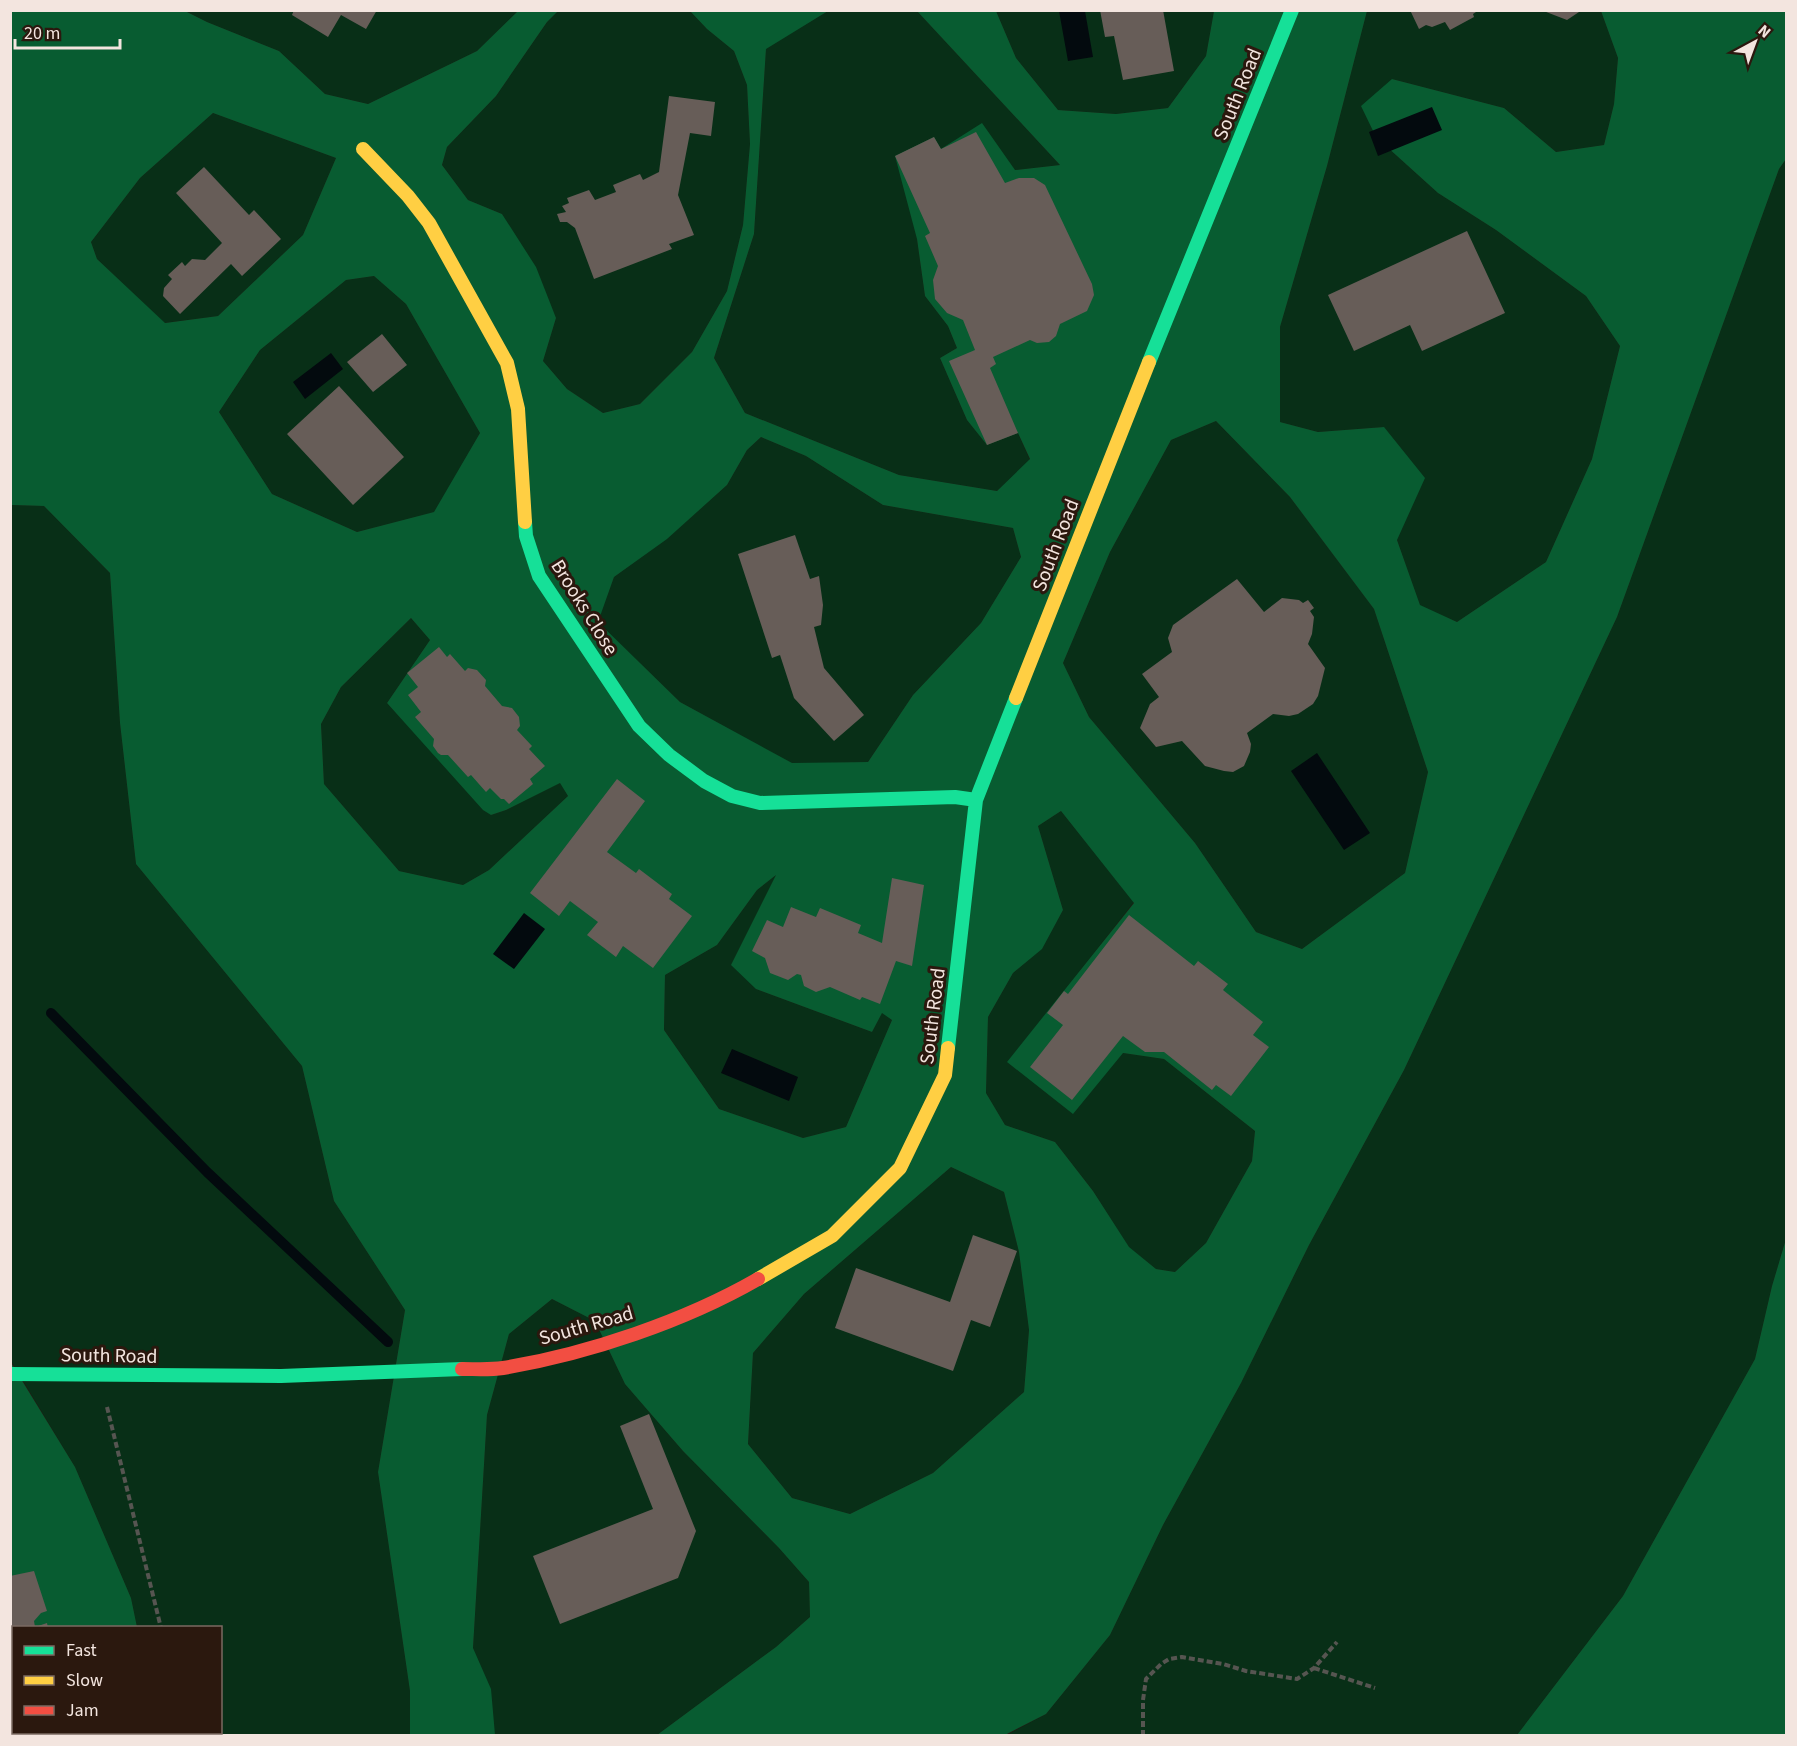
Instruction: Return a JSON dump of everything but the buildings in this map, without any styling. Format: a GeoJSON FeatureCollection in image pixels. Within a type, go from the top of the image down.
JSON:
{"type":"FeatureCollection","features":[{"type":"Feature","properties":{"kind":"street","name":"South Road"},"geometry":{"type":"LineString","coordinates":[[10,1374],[281,1376],[502,1368],[610,1343],[725,1298],[832,1236],[900,1168],[945,1075],[976,800],[1124,424],[1292,10]]}},
{"type":"Feature","properties":{"kind":"street","name":"Brooks Close"},"geometry":{"type":"LineString","coordinates":[[363,149],[408,196],[429,223],[507,363],[518,409],[526,536],[539,576],[639,726],[653,741],[700,779],[730,795],[760,803],[955,797],[976,800]]}},
{"type":"Feature","properties":{"kind":"path"},"geometry":{"type":"LineString","coordinates":[[99,1374],[161,1626]]}},
{"type":"Feature","properties":{"kind":"path"},"geometry":{"type":"LineString","coordinates":[[1143,1736],[1143,1700],[1146,1679],[1169,1659],[1182,1657],[1297,1679],[1314,1668],[1337,1642]]}},
{"type":"Feature","properties":{"kind":"path"},"geometry":{"type":"LineString","coordinates":[[1314,1668],[1375,1688]]}},
{"type":"Feature","properties":{"kind":"green space"},"geometry":{"type":"Polygon","coordinates":[[[11,11],[185,11],[279,51],[325,94],[368,104],[477,51],[518,11],[558,11],[547,22],[496,96],[447,147],[442,165],[468,200],[502,214],[536,267],[556,318],[543,361],[567,389],[603,413],[640,404],[692,352],[727,291],[743,225],[750,144],[747,85],[734,51],[707,29],[690,11],[828,11],[766,49],[754,234],[714,358],[745,413],[899,475],[997,491],[1030,459],[1018,433],[987,445],[967,420],[940,358],[957,348],[948,326],[925,296],[917,239],[895,156],[934,137],[941,149],[982,123],[1015,170],[1060,165],[917,11],[996,11],[1016,58],[1058,110],[1116,114],[1168,108],[1206,56],[1214,11],[1367,11],[1327,166],[1280,327],[1280,422],[1318,432],[1384,427],[1425,478],[1397,540],[1420,605],[1457,622],[1546,562],[1592,459],[1620,346],[1586,296],[1496,230],[1438,193],[1376,137],[1361,106],[1392,79],[1504,108],[1556,152],[1604,145],[1614,104],[1618,58],[1601,11],[1786,11],[1786,159],[1779,169],[1617,617],[1404,1070],[1309,1245],[1241,1383],[1163,1525],[1110,1635],[1046,1714],[1005,1735],[657,1735],[776,1647],[810,1617],[809,1582],[779,1548],[683,1451],[625,1384],[595,1321],[552,1299],[509,1334],[487,1415],[473,1648],[491,1689],[495,1735],[410,1735],[410,1691],[378,1472],[405,1310],[334,1201],[302,1066],[136,864],[120,723],[110,573],[44,506],[11,505],[11,11]],[[213,113],[140,178],[91,242],[97,259],[165,323],[218,316],[303,235],[336,158],[213,113]],[[374,276],[346,280],[260,350],[219,412],[272,494],[357,532],[434,512],[480,433],[406,304],[374,276]],[[1216,421],[1171,440],[1110,552],[1063,663],[1089,717],[1195,843],[1256,932],[1302,949],[1405,873],[1428,772],[1374,609],[1290,497],[1216,421]],[[761,437],[747,450],[727,485],[667,539],[614,577],[598,622],[680,702],[792,763],[868,762],[913,695],[981,623],[1021,557],[1013,528],[883,505],[806,456],[761,437]],[[411,618],[341,687],[321,724],[324,784],[399,871],[463,885],[489,870],[568,796],[560,783],[491,815],[483,810],[387,703],[430,640],[411,618]],[[1061,811],[1038,826],[1063,910],[1042,949],[1013,973],[988,1017],[986,1093],[1005,1125],[1055,1142],[1093,1191],[1129,1247],[1156,1269],[1175,1272],[1206,1243],[1252,1161],[1255,1131],[1164,1059],[1123,1053],[1073,1114],[1007,1062],[1134,903],[1061,811]],[[776,875],[757,890],[717,945],[665,975],[664,1030],[719,1109],[803,1138],[846,1127],[892,1020],[882,1013],[872,1032],[756,989],[731,965],[776,875]],[[951,1167],[804,1294],[753,1353],[748,1444],[792,1498],[850,1514],[933,1473],[1024,1392],[1029,1330],[1019,1252],[1004,1192],[951,1167]]]}},
{"type":"Feature","properties":{"kind":"green space"},"geometry":{"type":"Polygon","coordinates":[[[185,11],[518,11],[477,51],[368,104],[325,94],[279,51],[185,11]]]}},
{"type":"Feature","properties":{"kind":"green space"},"geometry":{"type":"Polygon","coordinates":[[[558,11],[690,11],[707,29],[734,51],[747,85],[750,144],[743,225],[727,291],[692,352],[640,404],[603,413],[567,389],[543,361],[556,318],[502,214],[468,200],[442,165],[447,147],[496,96],[547,22],[558,11]]]}},
{"type":"Feature","properties":{"kind":"green space"},"geometry":{"type":"Polygon","coordinates":[[[828,11],[917,11],[1060,165],[1015,170],[917,239],[925,296],[948,326],[957,348],[940,358],[967,420],[987,445],[1018,433],[1030,460],[997,491],[899,475],[745,413],[714,358],[754,234],[766,48],[828,11]]]}},
{"type":"Feature","properties":{"kind":"green space"},"geometry":{"type":"Polygon","coordinates":[[[996,11],[1214,11],[1206,56],[1168,108],[1116,114],[1058,110],[1016,58],[996,11]]]}},
{"type":"Feature","properties":{"kind":"green space"},"geometry":{"type":"Polygon","coordinates":[[[1367,11],[1601,11],[1618,58],[1614,104],[1604,145],[1556,152],[1504,108],[1392,79],[1376,137],[1438,193],[1496,230],[1586,296],[1620,346],[1592,459],[1546,562],[1457,622],[1420,606],[1397,540],[1384,427],[1318,432],[1280,422],[1280,327],[1327,166],[1367,11]]]}},
{"type":"Feature","properties":{"kind":"green space"},"geometry":{"type":"Polygon","coordinates":[[[213,113],[336,158],[303,235],[218,316],[164,323],[97,259],[91,242],[140,178],[213,113]]]}},
{"type":"Feature","properties":{"kind":"green space"},"geometry":{"type":"Polygon","coordinates":[[[1786,159],[1786,1239],[1755,1359],[1623,1596],[1517,1735],[1005,1736],[1046,1714],[1110,1635],[1163,1525],[1241,1383],[1309,1245],[1404,1070],[1617,617],[1779,169],[1786,159]]]}},
{"type":"Feature","properties":{"kind":"green space"},"geometry":{"type":"Polygon","coordinates":[[[374,276],[406,304],[480,433],[435,512],[357,532],[272,494],[219,412],[260,350],[346,280],[374,276]]]}},
{"type":"Feature","properties":{"kind":"green space"},"geometry":{"type":"Polygon","coordinates":[[[1216,421],[1290,497],[1374,609],[1428,772],[1405,873],[1302,949],[1256,932],[1195,843],[1089,717],[1063,663],[1110,552],[1171,440],[1216,421]]]}},
{"type":"Feature","properties":{"kind":"green space"},"geometry":{"type":"Polygon","coordinates":[[[761,437],[806,456],[883,505],[1013,528],[1021,557],[981,623],[913,695],[868,762],[792,764],[680,702],[597,622],[614,577],[667,538],[727,485],[747,450],[761,437]]]}},
{"type":"Feature","properties":{"kind":"green space"},"geometry":{"type":"Polygon","coordinates":[[[11,505],[44,506],[110,573],[120,723],[136,864],[302,1066],[334,1201],[405,1310],[378,1472],[410,1691],[410,1735],[158,1735],[222,1734],[222,1626],[137,1626],[131,1598],[75,1467],[11,1361],[11,505]]]}},
{"type":"Feature","properties":{"kind":"green space"},"geometry":{"type":"Polygon","coordinates":[[[411,618],[430,640],[387,703],[491,815],[506,810],[560,782],[568,796],[489,870],[463,885],[399,871],[324,784],[321,724],[341,687],[411,618]]]}},
{"type":"Feature","properties":{"kind":"green space"},"geometry":{"type":"Polygon","coordinates":[[[1061,811],[1134,902],[1047,1013],[1123,1053],[1164,1059],[1255,1131],[1252,1161],[1206,1243],[1175,1272],[1156,1269],[1129,1248],[1093,1191],[1055,1142],[1005,1125],[986,1093],[988,1017],[1013,973],[1042,948],[1063,910],[1038,826],[1061,811]]]}},
{"type":"Feature","properties":{"kind":"green space"},"geometry":{"type":"Polygon","coordinates":[[[777,874],[756,989],[872,1032],[882,1012],[892,1020],[846,1127],[803,1138],[719,1109],[664,1030],[665,975],[717,945],[757,890],[777,874]]]}},
{"type":"Feature","properties":{"kind":"green space"},"geometry":{"type":"Polygon","coordinates":[[[951,1167],[1004,1192],[1019,1252],[1029,1330],[1024,1392],[933,1473],[850,1514],[792,1498],[748,1444],[753,1353],[804,1294],[951,1167]]]}},
{"type":"Feature","properties":{"kind":"green space"},"geometry":{"type":"Polygon","coordinates":[[[1786,1239],[1786,1735],[1517,1735],[1623,1596],[1755,1359],[1786,1239]]]}},
{"type":"Feature","properties":{"kind":"green space"},"geometry":{"type":"Polygon","coordinates":[[[552,1299],[595,1321],[625,1384],[683,1451],[779,1548],[809,1582],[810,1617],[776,1647],[657,1735],[495,1735],[493,1732],[473,1648],[487,1415],[509,1334],[552,1299]]]}},
{"type":"Feature","properties":{"kind":"green space"},"geometry":{"type":"Polygon","coordinates":[[[10,1361],[75,1467],[131,1598],[137,1626],[12,1626],[12,1734],[158,1735],[11,1735],[10,1361]]]}},
{"type":"Feature","properties":{"kind":"shaded area"},"geometry":{"type":"Polygon","coordinates":[[[1059,11],[1085,11],[1093,57],[1068,61],[1059,11]]]}},
{"type":"Feature","properties":{"kind":"shaded area"},"geometry":{"type":"Polygon","coordinates":[[[1432,107],[1442,130],[1378,156],[1369,132],[1432,107]]]}},
{"type":"Feature","properties":{"kind":"shaded area"},"geometry":{"type":"Polygon","coordinates":[[[331,353],[343,369],[305,399],[293,382],[331,353]]]}},
{"type":"Feature","properties":{"kind":"shaded area"},"geometry":{"type":"Polygon","coordinates":[[[1317,753],[1370,833],[1344,850],[1291,771],[1317,753]]]}},
{"type":"Feature","properties":{"kind":"shaded area"},"geometry":{"type":"Polygon","coordinates":[[[524,913],[545,929],[514,969],[493,954],[524,913]]]}},
{"type":"Feature","properties":{"kind":"shaded area"},"geometry":{"type":"Polygon","coordinates":[[[732,1049],[798,1077],[789,1101],[721,1073],[732,1049]]]}},
{"type":"Feature","properties":{"kind":"waterway"},"geometry":{"type":"LineString","coordinates":[[51,1013],[207,1172],[388,1342]]}},
{"type":"Feature","properties":{"kind":"traffic: fast"},"geometry":{"type":"LineString","coordinates":[[1149,362],[1292,10]]}},
{"type":"Feature","properties":{"kind":"traffic: fast"},"geometry":{"type":"LineString","coordinates":[[525,522],[526,536],[539,576],[639,726],[669,755],[704,781],[732,796],[760,803],[955,797],[976,800]]}},
{"type":"Feature","properties":{"kind":"traffic: fast"},"geometry":{"type":"LineString","coordinates":[[948,1048],[976,800],[1016,698]]}},
{"type":"Feature","properties":{"kind":"traffic: fast"},"geometry":{"type":"LineString","coordinates":[[10,1374],[281,1376],[462,1369]]}},
{"type":"Feature","properties":{"kind":"traffic: slow"},"geometry":{"type":"LineString","coordinates":[[363,149],[408,196],[429,223],[507,363],[518,409],[525,522]]}},
{"type":"Feature","properties":{"kind":"traffic: slow"},"geometry":{"type":"LineString","coordinates":[[1016,698],[1149,362]]}},
{"type":"Feature","properties":{"kind":"traffic: slow"},"geometry":{"type":"LineString","coordinates":[[758,1279],[832,1236],[900,1168],[945,1075],[948,1048]]}},
{"type":"Feature","properties":{"kind":"traffic: jam"},"geometry":{"type":"LineString","coordinates":[[462,1369],[503,1368],[602,1345],[699,1309],[758,1279]]}}]}
